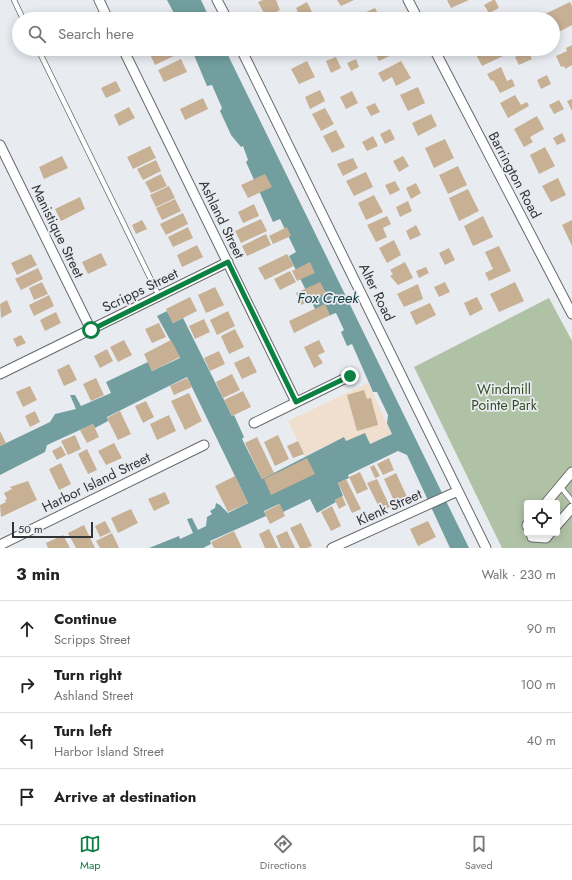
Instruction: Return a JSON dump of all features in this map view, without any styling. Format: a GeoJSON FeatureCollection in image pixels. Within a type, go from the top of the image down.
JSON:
{"type":"FeatureCollection","features":[{"type":"Feature","properties":{"kind":"street"},"geometry":{"type":"LineString","coordinates":[[99,0],[105,12]]}},
{"type":"Feature","properties":{"kind":"street"},"geometry":{"type":"LineString","coordinates":[[217,0],[223,12]]}},
{"type":"Feature","properties":{"kind":"street"},"geometry":{"type":"LineString","coordinates":[[408,0],[414,12]]}},
{"type":"Feature","properties":{"kind":"street","name":"Ashland Street"},"geometry":{"type":"LineString","coordinates":[[126,56],[296,402]]}},
{"type":"Feature","properties":{"kind":"street","name":"Alter Road"},"geometry":{"type":"LineString","coordinates":[[244,56],[454,492],[486,548]]}},
{"type":"Feature","properties":{"kind":"street","name":"Barrington Road"},"geometry":{"type":"LineString","coordinates":[[438,56],[572,314]]}},
{"type":"Feature","properties":{"kind":"street","name":"Manistique Street"},"geometry":{"type":"LineString","coordinates":[[0,145],[91,330]]}},
{"type":"Feature","properties":{"kind":"street","name":"Scripps Street"},"geometry":{"type":"LineString","coordinates":[[0,374],[228,262]]}},
{"type":"Feature","properties":{"kind":"street"},"geometry":{"type":"LineString","coordinates":[[254,423],[350,376]]}},
{"type":"Feature","properties":{"kind":"street","name":"Harbor Island Street"},"geometry":{"type":"LineString","coordinates":[[0,544],[204,445]]}},
{"type":"Feature","properties":{"kind":"street"},"geometry":{"type":"LineString","coordinates":[[548,500],[572,472]]}},
{"type":"Feature","properties":{"kind":"street","name":"Klenk Street"},"geometry":{"type":"LineString","coordinates":[[332,548],[454,492]]}},
{"type":"Feature","properties":{"kind":"street"},"geometry":{"type":"LineString","coordinates":[[560,522],[572,508]]}},
{"type":"Feature","properties":{"kind":"street"},"geometry":{"type":"LineString","coordinates":[[532,536],[546,538],[548,536]]}},
{"type":"Feature","properties":{"kind":"lane"},"geometry":{"type":"LineString","coordinates":[[14,0],[20,12]]}},
{"type":"Feature","properties":{"kind":"lane"},"geometry":{"type":"LineString","coordinates":[[41,56],[159,296]]}},
{"type":"Feature","properties":{"kind":"lane"},"geometry":{"type":"LineString","coordinates":[[560,486],[572,501]]}},
{"type":"Feature","properties":{"kind":"shaded area"},"geometry":{"type":"Polygon","coordinates":[[[368,383],[392,434],[370,444],[346,441],[344,438],[307,455],[308,458],[306,458],[288,421],[368,383]]]}},
{"type":"Feature","properties":{"kind":"green space","name":"Windmill Pointe Park"},"geometry":{"type":"Polygon","coordinates":[[[549,298],[572,341],[572,548],[502,548],[414,367],[549,298]]]}},
{"type":"Feature","properties":{"kind":"water"},"geometry":{"type":"Polygon","coordinates":[[[167,0],[201,0],[207,12],[173,12],[167,0]]]}},
{"type":"Feature","properties":{"kind":"water","name":"Fox Creek"},"geometry":{"type":"Polygon","coordinates":[[[194,56],[228,56],[469,548],[450,548],[407,455],[398,451],[348,475],[349,478],[338,483],[343,496],[317,513],[310,499],[283,512],[279,504],[264,511],[266,516],[210,541],[211,544],[203,548],[149,548],[179,536],[180,539],[193,533],[187,519],[192,518],[198,530],[206,526],[207,517],[212,514],[210,511],[215,508],[216,503],[228,513],[248,503],[187,377],[107,417],[108,421],[95,428],[93,424],[47,445],[45,452],[0,475],[0,446],[50,422],[55,414],[76,409],[70,395],[75,395],[81,406],[111,393],[106,382],[148,362],[152,371],[180,358],[157,316],[167,311],[173,323],[183,318],[232,416],[234,415],[244,437],[242,439],[262,479],[344,437],[346,441],[365,433],[370,444],[392,434],[387,423],[388,415],[377,392],[373,392],[352,344],[347,346],[341,332],[344,330],[336,313],[320,319],[289,256],[296,252],[280,219],[273,222],[246,162],[248,160],[243,146],[241,147],[231,135],[220,111],[222,108],[212,85],[207,86],[194,56]]]}},
{"type":"Feature","properties":{"kind":"building"},"geometry":{"type":"Polygon","coordinates":[[[263,0],[276,0],[280,10],[276,12],[263,12],[258,2],[263,0]]]}},
{"type":"Feature","properties":{"kind":"building"},"geometry":{"type":"Polygon","coordinates":[[[337,0],[354,0],[341,6],[337,0]]]}},
{"type":"Feature","properties":{"kind":"building"},"geometry":{"type":"Polygon","coordinates":[[[447,0],[469,0],[451,8],[447,0]]]}},
{"type":"Feature","properties":{"kind":"building"},"geometry":{"type":"Polygon","coordinates":[[[495,0],[499,8],[488,12],[484,5],[495,0]]]}},
{"type":"Feature","properties":{"kind":"building"},"geometry":{"type":"Polygon","coordinates":[[[307,2],[312,12],[298,12],[296,8],[307,2]]]}},
{"type":"Feature","properties":{"kind":"building"},"geometry":{"type":"Polygon","coordinates":[[[570,2],[572,6],[572,25],[560,31],[560,12],[549,12],[570,2]]]}},
{"type":"Feature","properties":{"kind":"building"},"geometry":{"type":"Polygon","coordinates":[[[375,8],[377,12],[366,12],[375,8]]]}},
{"type":"Feature","properties":{"kind":"building"},"geometry":{"type":"Polygon","coordinates":[[[572,45],[572,65],[565,69],[564,66],[561,67],[556,56],[560,56],[560,54],[567,51],[566,48],[572,45]]]}},
{"type":"Feature","properties":{"kind":"building"},"geometry":{"type":"Polygon","coordinates":[[[151,56],[174,56],[155,65],[151,56]]]}},
{"type":"Feature","properties":{"kind":"building"},"geometry":{"type":"Polygon","coordinates":[[[376,56],[390,56],[379,61],[376,56]]]}},
{"type":"Feature","properties":{"kind":"building"},"geometry":{"type":"Polygon","coordinates":[[[477,56],[503,56],[482,66],[477,56]]]}},
{"type":"Feature","properties":{"kind":"building"},"geometry":{"type":"Polygon","coordinates":[[[530,56],[532,59],[519,65],[515,57],[530,56]]]}},
{"type":"Feature","properties":{"kind":"building"},"geometry":{"type":"Polygon","coordinates":[[[336,57],[341,68],[331,73],[326,61],[336,57]]]}},
{"type":"Feature","properties":{"kind":"building"},"geometry":{"type":"Polygon","coordinates":[[[181,59],[187,72],[164,82],[158,70],[181,59]]]}},
{"type":"Feature","properties":{"kind":"building"},"geometry":{"type":"Polygon","coordinates":[[[356,59],[359,67],[351,71],[347,63],[356,59]]]}},
{"type":"Feature","properties":{"kind":"building"},"geometry":{"type":"Polygon","coordinates":[[[307,61],[315,77],[299,84],[291,69],[307,61]]]}},
{"type":"Feature","properties":{"kind":"building"},"geometry":{"type":"Polygon","coordinates":[[[401,61],[411,78],[396,86],[392,77],[383,82],[378,73],[401,61]]]}},
{"type":"Feature","properties":{"kind":"building"},"geometry":{"type":"Polygon","coordinates":[[[501,67],[507,81],[512,79],[515,86],[500,93],[493,80],[491,81],[487,74],[501,67]]]}},
{"type":"Feature","properties":{"kind":"building"},"geometry":{"type":"Polygon","coordinates":[[[547,75],[551,84],[541,89],[537,80],[547,75]]]}},
{"type":"Feature","properties":{"kind":"building"},"geometry":{"type":"Polygon","coordinates":[[[116,81],[121,91],[106,98],[101,88],[116,81]]]}},
{"type":"Feature","properties":{"kind":"building"},"geometry":{"type":"Polygon","coordinates":[[[418,87],[425,103],[408,111],[400,95],[418,87]]]}},
{"type":"Feature","properties":{"kind":"building"},"geometry":{"type":"Polygon","coordinates":[[[320,90],[325,101],[310,109],[305,97],[320,90]]]}},
{"type":"Feature","properties":{"kind":"building"},"geometry":{"type":"Polygon","coordinates":[[[352,91],[358,103],[346,109],[340,97],[352,91]]]}},
{"type":"Feature","properties":{"kind":"building"},"geometry":{"type":"Polygon","coordinates":[[[515,95],[521,105],[527,102],[529,106],[508,118],[500,103],[515,95]]]}},
{"type":"Feature","properties":{"kind":"building"},"geometry":{"type":"Polygon","coordinates":[[[203,98],[208,109],[185,120],[180,109],[203,98]]]}},
{"type":"Feature","properties":{"kind":"building"},"geometry":{"type":"Polygon","coordinates":[[[572,99],[572,111],[567,101],[572,99]]]}},
{"type":"Feature","properties":{"kind":"building"},"geometry":{"type":"Polygon","coordinates":[[[559,100],[564,109],[554,114],[549,105],[559,100]]]}},
{"type":"Feature","properties":{"kind":"building"},"geometry":{"type":"Polygon","coordinates":[[[375,103],[380,112],[371,116],[366,107],[375,103]]]}},
{"type":"Feature","properties":{"kind":"building"},"geometry":{"type":"Polygon","coordinates":[[[129,107],[135,118],[119,126],[114,115],[129,107]]]}},
{"type":"Feature","properties":{"kind":"building"},"geometry":{"type":"Polygon","coordinates":[[[325,108],[334,124],[321,131],[312,114],[325,108]]]}},
{"type":"Feature","properties":{"kind":"building"},"geometry":{"type":"Polygon","coordinates":[[[431,114],[437,126],[418,136],[412,123],[431,114]]]}},
{"type":"Feature","properties":{"kind":"building"},"geometry":{"type":"Polygon","coordinates":[[[537,116],[544,129],[530,137],[533,142],[524,147],[514,129],[537,116]]]}},
{"type":"Feature","properties":{"kind":"building"},"geometry":{"type":"Polygon","coordinates":[[[390,129],[395,139],[385,144],[380,134],[390,129]]]}},
{"type":"Feature","properties":{"kind":"building"},"geometry":{"type":"Polygon","coordinates":[[[336,130],[345,147],[332,153],[323,136],[336,130]]]}},
{"type":"Feature","properties":{"kind":"building"},"geometry":{"type":"Polygon","coordinates":[[[562,133],[566,141],[557,145],[553,138],[562,133]]]}},
{"type":"Feature","properties":{"kind":"building"},"geometry":{"type":"Polygon","coordinates":[[[373,136],[378,146],[367,151],[362,142],[373,136]]]}},
{"type":"Feature","properties":{"kind":"building"},"geometry":{"type":"Polygon","coordinates":[[[445,139],[454,158],[434,168],[425,148],[445,139]]]}},
{"type":"Feature","properties":{"kind":"building"},"geometry":{"type":"Polygon","coordinates":[[[150,146],[156,158],[133,169],[127,157],[150,146]]]}},
{"type":"Feature","properties":{"kind":"building"},"geometry":{"type":"Polygon","coordinates":[[[545,147],[555,166],[539,174],[530,155],[545,147]]]}},
{"type":"Feature","properties":{"kind":"building"},"geometry":{"type":"Polygon","coordinates":[[[62,156],[68,168],[44,179],[39,167],[62,156]]]}},
{"type":"Feature","properties":{"kind":"building"},"geometry":{"type":"Polygon","coordinates":[[[403,156],[409,166],[399,172],[393,161],[403,156]]]}},
{"type":"Feature","properties":{"kind":"building"},"geometry":{"type":"Polygon","coordinates":[[[353,158],[358,168],[343,176],[337,164],[353,158]]]}},
{"type":"Feature","properties":{"kind":"building"},"geometry":{"type":"Polygon","coordinates":[[[156,160],[161,171],[143,180],[137,169],[156,160]]]}},
{"type":"Feature","properties":{"kind":"building"},"geometry":{"type":"Polygon","coordinates":[[[458,166],[467,185],[448,194],[439,175],[458,166]]]}},
{"type":"Feature","properties":{"kind":"building"},"geometry":{"type":"Polygon","coordinates":[[[366,172],[373,187],[354,196],[346,181],[366,172]]]}},
{"type":"Feature","properties":{"kind":"building"},"geometry":{"type":"Polygon","coordinates":[[[161,174],[167,186],[151,193],[145,182],[161,174]]]}},
{"type":"Feature","properties":{"kind":"building"},"geometry":{"type":"Polygon","coordinates":[[[265,174],[272,187],[248,198],[241,185],[265,174]]]}},
{"type":"Feature","properties":{"kind":"building"},"geometry":{"type":"Polygon","coordinates":[[[558,178],[566,195],[551,202],[542,186],[558,178]]]}},
{"type":"Feature","properties":{"kind":"building"},"geometry":{"type":"Polygon","coordinates":[[[395,181],[400,190],[390,195],[385,185],[395,181]]]}},
{"type":"Feature","properties":{"kind":"building"},"geometry":{"type":"Polygon","coordinates":[[[416,183],[421,193],[411,199],[406,188],[416,183]]]}},
{"type":"Feature","properties":{"kind":"building"},"geometry":{"type":"Polygon","coordinates":[[[169,186],[175,198],[156,207],[150,195],[169,186]]]}},
{"type":"Feature","properties":{"kind":"building"},"geometry":{"type":"Polygon","coordinates":[[[468,189],[479,211],[459,221],[449,198],[468,189]]]}},
{"type":"Feature","properties":{"kind":"building"},"geometry":{"type":"Polygon","coordinates":[[[374,195],[383,212],[366,220],[358,203],[374,195]]]}},
{"type":"Feature","properties":{"kind":"building"},"geometry":{"type":"Polygon","coordinates":[[[80,197],[85,209],[61,221],[55,209],[80,197]]]}},
{"type":"Feature","properties":{"kind":"building"},"geometry":{"type":"Polygon","coordinates":[[[175,199],[181,211],[162,220],[156,208],[175,199]]]}},
{"type":"Feature","properties":{"kind":"building"},"geometry":{"type":"Polygon","coordinates":[[[408,201],[412,211],[400,217],[396,207],[408,201]]]}},
{"type":"Feature","properties":{"kind":"building"},"geometry":{"type":"Polygon","coordinates":[[[254,204],[259,216],[243,223],[238,212],[254,204]]]}},
{"type":"Feature","properties":{"kind":"building"},"geometry":{"type":"Polygon","coordinates":[[[183,213],[188,224],[166,235],[160,224],[183,213]]]}},
{"type":"Feature","properties":{"kind":"building"},"geometry":{"type":"Polygon","coordinates":[[[387,216],[391,224],[383,228],[387,237],[376,242],[367,225],[387,216]]]}},
{"type":"Feature","properties":{"kind":"building"},"geometry":{"type":"Polygon","coordinates":[[[483,216],[493,237],[473,246],[464,226],[483,216]]]}},
{"type":"Feature","properties":{"kind":"building"},"geometry":{"type":"Polygon","coordinates":[[[261,219],[267,231],[241,243],[235,231],[261,219]]]}},
{"type":"Feature","properties":{"kind":"building"},"geometry":{"type":"Polygon","coordinates":[[[142,220],[147,229],[136,234],[132,225],[142,220]]]}},
{"type":"Feature","properties":{"kind":"building"},"geometry":{"type":"Polygon","coordinates":[[[572,220],[572,246],[562,225],[572,220]]]}},
{"type":"Feature","properties":{"kind":"building"},"geometry":{"type":"Polygon","coordinates":[[[416,225],[421,235],[410,240],[406,231],[416,225]]]}},
{"type":"Feature","properties":{"kind":"building"},"geometry":{"type":"Polygon","coordinates":[[[188,227],[193,238],[173,247],[168,237],[188,227]]]}},
{"type":"Feature","properties":{"kind":"building"},"geometry":{"type":"Polygon","coordinates":[[[287,227],[291,236],[273,244],[269,236],[287,227]]]}},
{"type":"Feature","properties":{"kind":"building"},"geometry":{"type":"Polygon","coordinates":[[[266,234],[271,245],[247,256],[242,246],[266,234]]]}},
{"type":"Feature","properties":{"kind":"building"},"geometry":{"type":"Polygon","coordinates":[[[394,240],[401,255],[387,263],[379,248],[394,240]]]}},
{"type":"Feature","properties":{"kind":"building"},"geometry":{"type":"Polygon","coordinates":[[[197,245],[203,257],[182,267],[177,255],[197,245]]]}},
{"type":"Feature","properties":{"kind":"building"},"geometry":{"type":"Polygon","coordinates":[[[499,246],[511,271],[489,281],[485,273],[493,269],[485,252],[499,246]]]}},
{"type":"Feature","properties":{"kind":"building"},"geometry":{"type":"Polygon","coordinates":[[[449,248],[455,260],[445,265],[439,253],[449,248]]]}},
{"type":"Feature","properties":{"kind":"building"},"geometry":{"type":"Polygon","coordinates":[[[101,253],[107,265],[88,274],[82,262],[101,253]]]}},
{"type":"Feature","properties":{"kind":"building"},"geometry":{"type":"Polygon","coordinates":[[[31,254],[37,265],[17,275],[11,263],[31,254]]]}},
{"type":"Feature","properties":{"kind":"building"},"geometry":{"type":"Polygon","coordinates":[[[287,254],[294,266],[265,280],[258,268],[287,254]]]}},
{"type":"Feature","properties":{"kind":"building"},"geometry":{"type":"Polygon","coordinates":[[[310,262],[315,273],[297,281],[292,271],[310,262]]]}},
{"type":"Feature","properties":{"kind":"building"},"geometry":{"type":"Polygon","coordinates":[[[405,262],[413,278],[398,285],[390,276],[393,274],[390,270],[405,262]]]}},
{"type":"Feature","properties":{"kind":"building"},"geometry":{"type":"Polygon","coordinates":[[[426,267],[429,273],[419,278],[416,271],[426,267]]]}},
{"type":"Feature","properties":{"kind":"building"},"geometry":{"type":"Polygon","coordinates":[[[38,268],[43,279],[21,290],[15,279],[38,268]]]}},
{"type":"Feature","properties":{"kind":"building"},"geometry":{"type":"Polygon","coordinates":[[[290,271],[296,282],[280,290],[274,279],[290,271]]]}},
{"type":"Feature","properties":{"kind":"building"},"geometry":{"type":"Polygon","coordinates":[[[42,282],[48,294],[34,300],[29,288],[42,282]]]}},
{"type":"Feature","properties":{"kind":"building"},"geometry":{"type":"Polygon","coordinates":[[[320,282],[326,293],[301,305],[296,293],[320,282]]]}},
{"type":"Feature","properties":{"kind":"building"},"geometry":{"type":"Polygon","coordinates":[[[445,282],[450,292],[439,297],[434,287],[445,282]]]}},
{"type":"Feature","properties":{"kind":"building"},"geometry":{"type":"Polygon","coordinates":[[[515,282],[524,301],[499,312],[490,294],[515,282]]]}},
{"type":"Feature","properties":{"kind":"building"},"geometry":{"type":"Polygon","coordinates":[[[418,284],[423,299],[404,307],[397,294],[418,284]]]}},
{"type":"Feature","properties":{"kind":"building"},"geometry":{"type":"Polygon","coordinates":[[[215,287],[224,305],[206,313],[198,295],[215,287]]]}},
{"type":"Feature","properties":{"kind":"building"},"geometry":{"type":"Polygon","coordinates":[[[49,295],[54,306],[34,316],[29,305],[49,295]]]}},
{"type":"Feature","properties":{"kind":"building"},"geometry":{"type":"Polygon","coordinates":[[[190,297],[197,311],[173,323],[166,309],[190,297]]]}},
{"type":"Feature","properties":{"kind":"building"},"geometry":{"type":"Polygon","coordinates":[[[477,297],[483,309],[470,316],[464,303],[477,297]]]}},
{"type":"Feature","properties":{"kind":"building"},"geometry":{"type":"Polygon","coordinates":[[[7,300],[12,312],[1,318],[0,304],[7,300]]]}},
{"type":"Feature","properties":{"kind":"building"},"geometry":{"type":"Polygon","coordinates":[[[430,303],[436,315],[416,325],[410,312],[430,303]]]}},
{"type":"Feature","properties":{"kind":"building"},"geometry":{"type":"Polygon","coordinates":[[[325,304],[330,315],[294,333],[289,321],[325,304]]]}},
{"type":"Feature","properties":{"kind":"building"},"geometry":{"type":"Polygon","coordinates":[[[228,311],[235,326],[217,335],[210,320],[228,311]]]}},
{"type":"Feature","properties":{"kind":"building"},"geometry":{"type":"Polygon","coordinates":[[[56,312],[61,323],[45,331],[40,320],[56,312]]]}},
{"type":"Feature","properties":{"kind":"building"},"geometry":{"type":"Polygon","coordinates":[[[204,319],[210,332],[195,339],[189,326],[204,319]]]}},
{"type":"Feature","properties":{"kind":"building"},"geometry":{"type":"Polygon","coordinates":[[[159,323],[166,337],[152,343],[145,329],[159,323]]]}},
{"type":"Feature","properties":{"kind":"building"},"geometry":{"type":"Polygon","coordinates":[[[235,329],[244,347],[229,354],[221,336],[235,329]]]}},
{"type":"Feature","properties":{"kind":"building"},"geometry":{"type":"Polygon","coordinates":[[[21,335],[26,343],[17,347],[13,339],[21,335]]]}},
{"type":"Feature","properties":{"kind":"building"},"geometry":{"type":"Polygon","coordinates":[[[124,340],[132,355],[118,362],[110,347],[124,340]]]}},
{"type":"Feature","properties":{"kind":"building"},"geometry":{"type":"Polygon","coordinates":[[[171,340],[180,357],[152,371],[144,354],[171,340]]]}},
{"type":"Feature","properties":{"kind":"building"},"geometry":{"type":"Polygon","coordinates":[[[319,340],[325,352],[318,355],[323,363],[314,368],[304,347],[319,340]]]}},
{"type":"Feature","properties":{"kind":"building"},"geometry":{"type":"Polygon","coordinates":[[[107,349],[113,361],[100,368],[94,356],[107,349]]]}},
{"type":"Feature","properties":{"kind":"building"},"geometry":{"type":"Polygon","coordinates":[[[219,351],[225,364],[210,371],[204,358],[219,351]]]}},
{"type":"Feature","properties":{"kind":"building"},"geometry":{"type":"Polygon","coordinates":[[[249,356],[257,372],[242,379],[234,363],[249,356]]]}},
{"type":"Feature","properties":{"kind":"building"},"geometry":{"type":"Polygon","coordinates":[[[69,364],[77,380],[64,386],[57,370],[69,364]]]}},
{"type":"Feature","properties":{"kind":"building"},"geometry":{"type":"Polygon","coordinates":[[[232,374],[240,390],[223,398],[216,382],[232,374]]]}},
{"type":"Feature","properties":{"kind":"building"},"geometry":{"type":"Polygon","coordinates":[[[96,378],[104,395],[91,401],[83,384],[96,378]]]}},
{"type":"Feature","properties":{"kind":"building"},"geometry":{"type":"Polygon","coordinates":[[[187,378],[192,387],[174,395],[170,386],[187,378]]]}},
{"type":"Feature","properties":{"kind":"building"},"geometry":{"type":"Polygon","coordinates":[[[30,386],[37,400],[23,407],[16,392],[30,386]]]}},
{"type":"Feature","properties":{"kind":"building"},"geometry":{"type":"Polygon","coordinates":[[[364,390],[367,399],[371,398],[378,425],[357,431],[347,395],[364,390]]]}},
{"type":"Feature","properties":{"kind":"building"},"geometry":{"type":"Polygon","coordinates":[[[243,391],[251,407],[232,416],[224,400],[243,391]]]}},
{"type":"Feature","properties":{"kind":"building"},"geometry":{"type":"Polygon","coordinates":[[[189,393],[202,421],[185,430],[171,401],[189,393]]]}},
{"type":"Feature","properties":{"kind":"building"},"geometry":{"type":"Polygon","coordinates":[[[146,401],[154,417],[143,423],[135,406],[146,401]]]}},
{"type":"Feature","properties":{"kind":"building"},"geometry":{"type":"Polygon","coordinates":[[[35,411],[40,422],[30,427],[25,416],[35,411]]]}},
{"type":"Feature","properties":{"kind":"building"},"geometry":{"type":"Polygon","coordinates":[[[120,411],[131,434],[118,440],[107,418],[120,411]]]}},
{"type":"Feature","properties":{"kind":"building"},"geometry":{"type":"Polygon","coordinates":[[[169,415],[176,431],[157,440],[150,424],[169,415]]]}},
{"type":"Feature","properties":{"kind":"building"},"geometry":{"type":"Polygon","coordinates":[[[93,424],[99,437],[87,443],[80,430],[93,424]]]}},
{"type":"Feature","properties":{"kind":"building"},"geometry":{"type":"Polygon","coordinates":[[[0,431],[6,443],[0,446],[0,431]]]}},
{"type":"Feature","properties":{"kind":"building"},"geometry":{"type":"Polygon","coordinates":[[[75,435],[81,449],[68,455],[61,441],[75,435]]]}},
{"type":"Feature","properties":{"kind":"building"},"geometry":{"type":"Polygon","coordinates":[[[278,435],[289,459],[275,466],[264,442],[278,435]]]}},
{"type":"Feature","properties":{"kind":"building"},"geometry":{"type":"Polygon","coordinates":[[[257,437],[274,473],[262,479],[245,443],[257,437]]]}},
{"type":"Feature","properties":{"kind":"building"},"geometry":{"type":"Polygon","coordinates":[[[298,441],[304,454],[293,458],[287,446],[298,441]]]}},
{"type":"Feature","properties":{"kind":"building"},"geometry":{"type":"Polygon","coordinates":[[[114,443],[122,458],[106,465],[98,451],[114,443]]]}},
{"type":"Feature","properties":{"kind":"building"},"geometry":{"type":"Polygon","coordinates":[[[61,446],[66,455],[57,460],[52,451],[61,446]]]}},
{"type":"Feature","properties":{"kind":"building"},"geometry":{"type":"Polygon","coordinates":[[[87,449],[97,470],[88,474],[78,454],[87,449]]]}},
{"type":"Feature","properties":{"kind":"building"},"geometry":{"type":"Polygon","coordinates":[[[307,458],[315,474],[271,495],[264,479],[307,458]]]}},
{"type":"Feature","properties":{"kind":"building"},"geometry":{"type":"Polygon","coordinates":[[[389,458],[394,470],[383,475],[377,464],[389,458]]]}},
{"type":"Feature","properties":{"kind":"building"},"geometry":{"type":"Polygon","coordinates":[[[61,463],[71,484],[59,490],[49,469],[61,463]]]}},
{"type":"Feature","properties":{"kind":"building"},"geometry":{"type":"Polygon","coordinates":[[[374,465],[380,476],[375,478],[370,467],[374,465]]]}},
{"type":"Feature","properties":{"kind":"building"},"geometry":{"type":"Polygon","coordinates":[[[360,472],[368,489],[357,494],[349,477],[360,472]]]}},
{"type":"Feature","properties":{"kind":"building"},"geometry":{"type":"Polygon","coordinates":[[[396,473],[408,499],[396,505],[384,479],[396,473]]]}},
{"type":"Feature","properties":{"kind":"building"},"geometry":{"type":"Polygon","coordinates":[[[235,476],[248,503],[228,512],[215,486],[235,476]]]}},
{"type":"Feature","properties":{"kind":"building"},"geometry":{"type":"Polygon","coordinates":[[[346,479],[361,509],[352,513],[338,483],[346,479]]]}},
{"type":"Feature","properties":{"kind":"building"},"geometry":{"type":"Polygon","coordinates":[[[377,479],[390,507],[381,511],[367,483],[377,479]]]}},
{"type":"Feature","properties":{"kind":"building"},"geometry":{"type":"Polygon","coordinates":[[[28,481],[37,500],[1,517],[0,505],[6,502],[5,500],[7,499],[4,493],[12,489],[10,487],[28,481]]]}},
{"type":"Feature","properties":{"kind":"building"},"geometry":{"type":"Polygon","coordinates":[[[165,492],[170,503],[154,511],[148,499],[165,492]]]}},
{"type":"Feature","properties":{"kind":"building"},"geometry":{"type":"Polygon","coordinates":[[[342,496],[346,505],[339,509],[335,500],[342,496]]]}},
{"type":"Feature","properties":{"kind":"building"},"geometry":{"type":"Polygon","coordinates":[[[280,504],[285,516],[270,524],[264,512],[280,504]]]}},
{"type":"Feature","properties":{"kind":"building"},"geometry":{"type":"Polygon","coordinates":[[[332,506],[341,526],[331,531],[321,512],[332,506]]]}},
{"type":"Feature","properties":{"kind":"building"},"geometry":{"type":"Polygon","coordinates":[[[131,509],[138,523],[118,533],[111,518],[131,509]]]}},
{"type":"Feature","properties":{"kind":"building"},"geometry":{"type":"Polygon","coordinates":[[[105,521],[111,532],[100,537],[95,526],[105,521]]]}},
{"type":"Feature","properties":{"kind":"building"},"geometry":{"type":"Polygon","coordinates":[[[428,521],[436,537],[418,546],[410,529],[428,521]]]}},
{"type":"Feature","properties":{"kind":"building"},"geometry":{"type":"Polygon","coordinates":[[[301,523],[312,546],[307,548],[300,548],[290,528],[301,523]]]}},
{"type":"Feature","properties":{"kind":"building"},"geometry":{"type":"Polygon","coordinates":[[[84,525],[95,548],[76,548],[68,533],[84,525]]]}},
{"type":"Feature","properties":{"kind":"building"},"geometry":{"type":"Polygon","coordinates":[[[269,529],[278,548],[265,548],[259,534],[269,529]]]}},
{"type":"Feature","properties":{"kind":"building"},"geometry":{"type":"Polygon","coordinates":[[[234,531],[242,548],[214,548],[211,542],[234,531]]]}},
{"type":"Feature","properties":{"kind":"building"},"geometry":{"type":"Polygon","coordinates":[[[287,531],[295,548],[281,548],[276,536],[287,531]]]}},
{"type":"Feature","properties":{"kind":"building"},"geometry":{"type":"Polygon","coordinates":[[[112,533],[119,548],[100,548],[96,541],[112,533]]]}},
{"type":"Feature","properties":{"kind":"building"},"geometry":{"type":"Polygon","coordinates":[[[63,535],[70,548],[48,548],[46,543],[63,535]]]}},
{"type":"Feature","properties":{"kind":"route"},"geometry":{"type":"LineString","coordinates":[[91,330],[228,262],[296,402],[350,376]]}}]}
